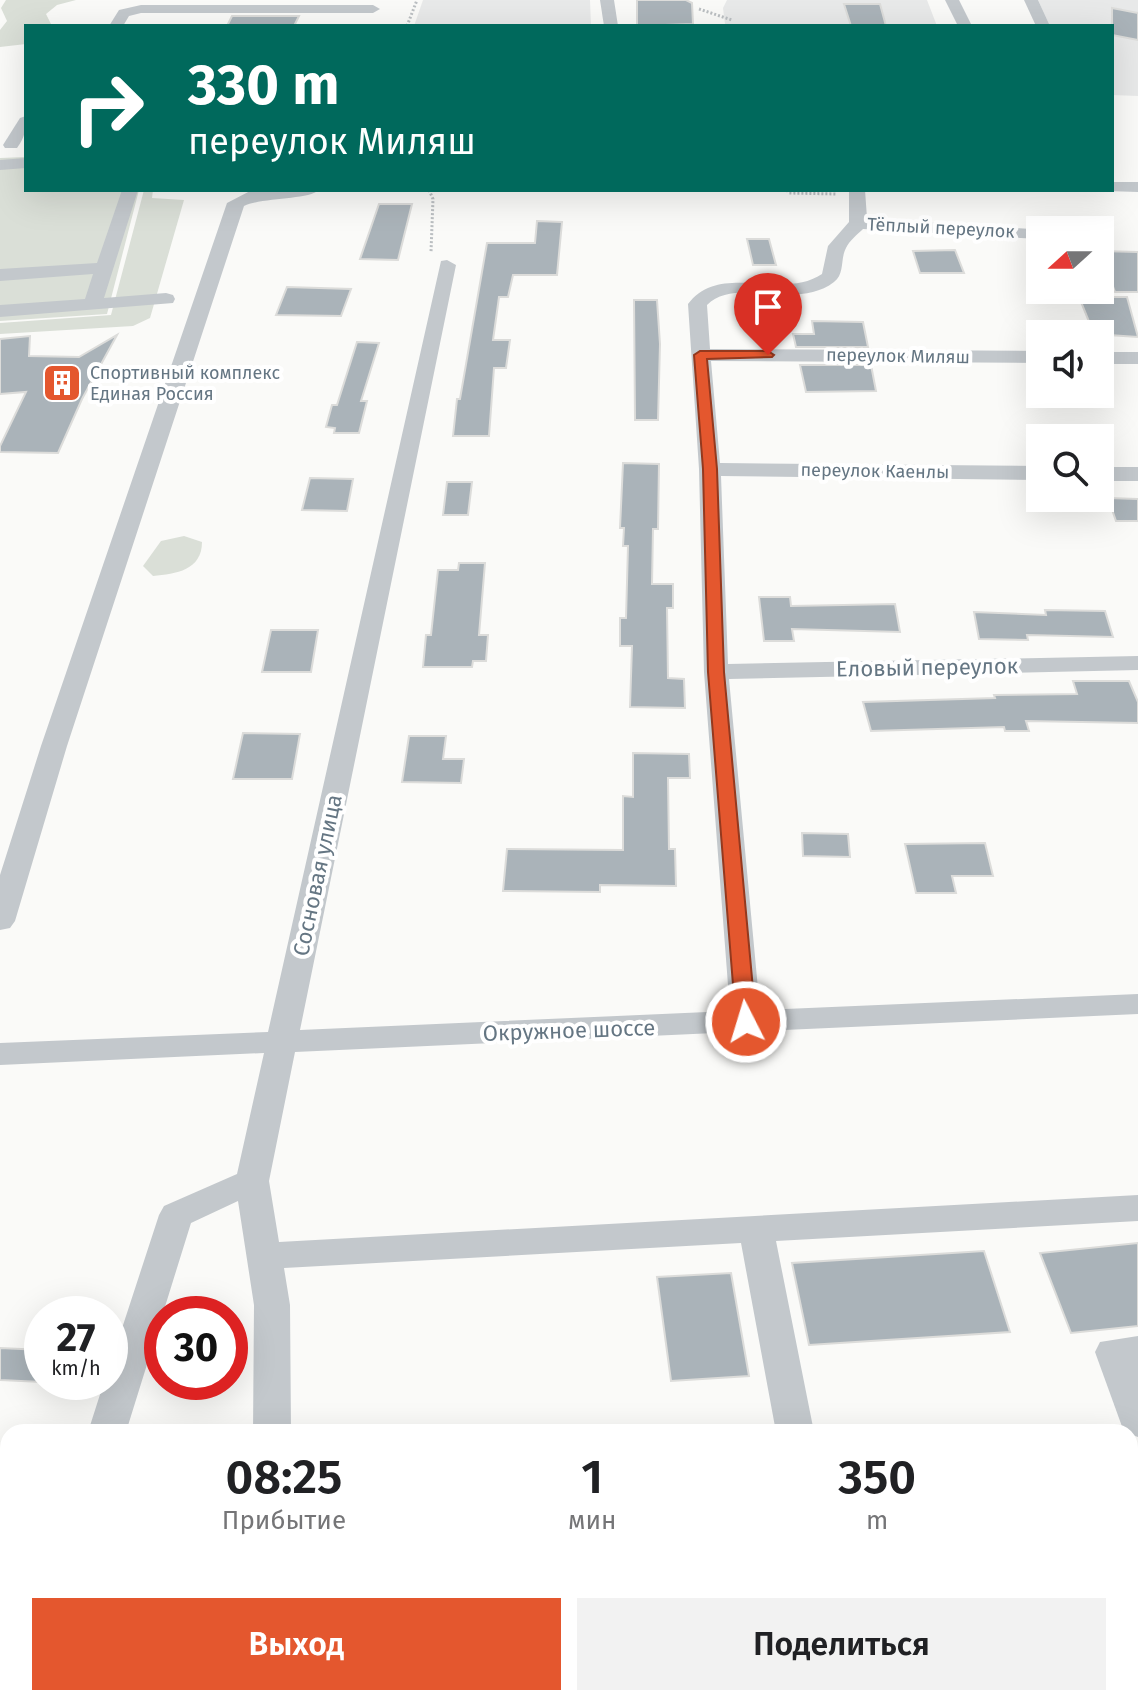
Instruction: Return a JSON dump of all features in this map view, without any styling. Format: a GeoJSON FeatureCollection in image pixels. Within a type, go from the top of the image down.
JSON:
{"type":"FeatureCollection","features":[{"type":"Feature","properties":{"kind":"street"},"geometry":{"type":"LineString","coordinates":[[607,0],[611,24]]}},
{"type":"Feature","properties":{"kind":"street"},"geometry":{"type":"LineString","coordinates":[[952,0],[964,24]]}},
{"type":"Feature","properties":{"kind":"street"},"geometry":{"type":"LineString","coordinates":[[1031,0],[1042,24]]}},
{"type":"Feature","properties":{"kind":"street"},"geometry":{"type":"LineString","coordinates":[[117,24],[124,13],[141,9],[374,4],[369,24]]}},
{"type":"Feature","properties":{"kind":"street"},"geometry":{"type":"LineString","coordinates":[[12,145],[24,124]]}},
{"type":"Feature","properties":{"kind":"street"},"geometry":{"type":"LineString","coordinates":[[0,165],[24,163]]}},
{"type":"Feature","properties":{"kind":"street"},"geometry":{"type":"LineString","coordinates":[[1114,187],[1138,187]]}},
{"type":"Feature","properties":{"kind":"street"},"geometry":{"type":"LineString","coordinates":[[93,304],[129,192]]}},
{"type":"Feature","properties":{"kind":"street"},"geometry":{"type":"LineString","coordinates":[[0,921],[54,746],[236,203],[256,192]]}},
{"type":"Feature","properties":{"kind":"street"},"geometry":{"type":"LineString","coordinates":[[857,192],[858,223]]}},
{"type":"Feature","properties":{"kind":"street","name":"Тёплый переулок"},"geometry":{"type":"LineString","coordinates":[[704,354],[697,304],[700,298],[721,289],[803,288],[821,284],[831,276],[837,246],[858,223],[1026,233]]}},
{"type":"Feature","properties":{"kind":"street","name":"Сосновая улица"},"geometry":{"type":"LineString","coordinates":[[252,1181],[447,265]]}},
{"type":"Feature","properties":{"kind":"street"},"geometry":{"type":"LineString","coordinates":[[0,275],[107,268]]}},
{"type":"Feature","properties":{"kind":"street"},"geometry":{"type":"LineString","coordinates":[[0,311],[166,299]]}},
{"type":"Feature","properties":{"kind":"street"},"geometry":{"type":"LineString","coordinates":[[704,354],[716,672],[746,1022]]}},
{"type":"Feature","properties":{"kind":"street","name":"переулок Миляш"},"geometry":{"type":"LineString","coordinates":[[704,354],[1026,357]]}},
{"type":"Feature","properties":{"kind":"street"},"geometry":{"type":"LineString","coordinates":[[1114,358],[1138,358]]}},
{"type":"Feature","properties":{"kind":"street","name":"переулок Каенлы"},"geometry":{"type":"LineString","coordinates":[[710,469],[1026,473]]}},
{"type":"Feature","properties":{"kind":"street"},"geometry":{"type":"LineString","coordinates":[[1114,474],[1138,474]]}},
{"type":"Feature","properties":{"kind":"street","name":"Еловый переулок"},"geometry":{"type":"LineString","coordinates":[[716,672],[1138,663]]}},
{"type":"Feature","properties":{"kind":"street","name":"Окружное шоссе"},"geometry":{"type":"LineString","coordinates":[[0,1054],[1138,1004]]}},
{"type":"Feature","properties":{"kind":"street"},"geometry":{"type":"LineString","coordinates":[[110,1424],[176,1215],[252,1181],[272,1305],[272,1424]]}},
{"type":"Feature","properties":{"kind":"street"},"geometry":{"type":"LineString","coordinates":[[265,1256],[1138,1208]]}},
{"type":"Feature","properties":{"kind":"street"},"geometry":{"type":"LineString","coordinates":[[756,1229],[793,1424]]}},
{"type":"Feature","properties":{"kind":"street"},"geometry":{"type":"LineString","coordinates":[[1138,1350],[1113,1352],[1138,1422]]}},
{"type":"Feature","properties":{"kind":"path"},"geometry":{"type":"LineString","coordinates":[[408,24],[417,0]]}},
{"type":"Feature","properties":{"kind":"path"},"geometry":{"type":"LineString","coordinates":[[699,9],[732,20]]}},
{"type":"Feature","properties":{"kind":"path"},"geometry":{"type":"LineString","coordinates":[[430,192],[433,199],[430,260],[447,265]]}},
{"type":"Feature","properties":{"kind":"path"},"geometry":{"type":"LineString","coordinates":[[788,192],[857,192]]}},
{"type":"Feature","properties":{"kind":"shaded area"},"geometry":{"type":"Polygon","coordinates":[[[6,0],[76,0],[57,5],[46,14],[51,24],[24,24],[24,44],[0,47],[0,30],[7,21],[1,8],[6,0]]]}},
{"type":"Feature","properties":{"kind":"shaded area"},"geometry":{"type":"Polygon","coordinates":[[[423,0],[590,0],[591,24],[415,24],[423,0]]]}},
{"type":"Feature","properties":{"kind":"shaded area"},"geometry":{"type":"Polygon","coordinates":[[[727,0],[927,0],[936,24],[725,24],[723,8],[727,0]]]}},
{"type":"Feature","properties":{"kind":"shaded area"},"geometry":{"type":"Polygon","coordinates":[[[1038,0],[1138,0],[1138,96],[1114,95],[1114,24],[1049,24],[1038,0]]]}},
{"type":"Feature","properties":{"kind":"shaded area"},"geometry":{"type":"Polygon","coordinates":[[[24,157],[24,192],[138,192],[107,314],[0,321],[0,158],[24,157]]]}},
{"type":"Feature","properties":{"kind":"shaded area"},"geometry":{"type":"Polygon","coordinates":[[[143,192],[153,192],[152,198],[184,200],[150,318],[133,326],[0,334],[0,323],[111,315],[143,192]]]}},
{"type":"Feature","properties":{"kind":"shaded area"},"geometry":{"type":"Polygon","coordinates":[[[184,536],[202,542],[198,559],[193,565],[179,572],[153,576],[143,566],[161,541],[184,536]]]}},
{"type":"Feature","properties":{"kind":"building"},"geometry":{"type":"Polygon","coordinates":[[[637,0],[686,0],[692,3],[693,24],[637,24],[637,0]]]}},
{"type":"Feature","properties":{"kind":"building"},"geometry":{"type":"Polygon","coordinates":[[[844,4],[880,4],[885,24],[850,24],[844,4]]]}},
{"type":"Feature","properties":{"kind":"building"},"geometry":{"type":"Polygon","coordinates":[[[1112,8],[1138,13],[1138,40],[1114,35],[1112,8]]]}},
{"type":"Feature","properties":{"kind":"building"},"geometry":{"type":"Polygon","coordinates":[[[232,16],[299,16],[295,24],[228,24],[232,16]]]}},
{"type":"Feature","properties":{"kind":"building"},"geometry":{"type":"Polygon","coordinates":[[[379,204],[412,204],[398,260],[360,259],[379,204]]]}},
{"type":"Feature","properties":{"kind":"building"},"geometry":{"type":"Polygon","coordinates":[[[537,221],[562,222],[557,275],[513,275],[508,297],[499,297],[493,340],[510,340],[506,368],[494,368],[489,436],[453,436],[457,399],[460,399],[487,243],[535,243],[537,221]]]}},
{"type":"Feature","properties":{"kind":"building"},"geometry":{"type":"Polygon","coordinates":[[[747,239],[769,239],[776,265],[753,265],[747,239]]]}},
{"type":"Feature","properties":{"kind":"building"},"geometry":{"type":"Polygon","coordinates":[[[955,250],[964,273],[920,273],[913,251],[955,250]]]}},
{"type":"Feature","properties":{"kind":"building"},"geometry":{"type":"Polygon","coordinates":[[[1114,251],[1138,252],[1138,292],[1115,292],[1114,251]]]}},
{"type":"Feature","properties":{"kind":"building"},"geometry":{"type":"Polygon","coordinates":[[[287,287],[351,289],[341,316],[276,315],[287,287]]]}},
{"type":"Feature","properties":{"kind":"building"},"geometry":{"type":"Polygon","coordinates":[[[1114,297],[1127,297],[1138,337],[1114,335],[1114,320],[1088,320],[1082,304],[1114,304],[1114,297]]]}},
{"type":"Feature","properties":{"kind":"building"},"geometry":{"type":"Polygon","coordinates":[[[634,300],[657,300],[660,344],[658,420],[635,420],[634,300]]]}},
{"type":"Feature","properties":{"kind":"building"},"geometry":{"type":"Polygon","coordinates":[[[812,321],[863,322],[868,347],[796,347],[793,334],[814,334],[812,321]]]}},
{"type":"Feature","properties":{"kind":"building"},"geometry":{"type":"Polygon","coordinates":[[[117,335],[82,399],[58,453],[0,452],[26,392],[0,394],[0,339],[30,336],[29,356],[79,357],[117,335]]]}},
{"type":"Feature","properties":{"kind":"building"},"geometry":{"type":"Polygon","coordinates":[[[357,342],[379,343],[361,401],[367,401],[359,433],[334,433],[335,428],[326,427],[332,405],[337,405],[357,342]]]}},
{"type":"Feature","properties":{"kind":"building"},"geometry":{"type":"Polygon","coordinates":[[[800,365],[871,365],[876,391],[806,392],[800,365]]]}},
{"type":"Feature","properties":{"kind":"building"},"geometry":{"type":"Polygon","coordinates":[[[623,463],[659,464],[658,529],[653,529],[652,584],[673,584],[673,608],[667,608],[668,678],[684,679],[685,708],[630,707],[632,646],[620,646],[620,618],[626,618],[628,546],[623,546],[624,528],[620,528],[623,463]]]}},
{"type":"Feature","properties":{"kind":"building"},"geometry":{"type":"Polygon","coordinates":[[[310,478],[353,479],[347,511],[302,510],[310,478]]]}},
{"type":"Feature","properties":{"kind":"building"},"geometry":{"type":"Polygon","coordinates":[[[447,482],[472,482],[468,515],[443,515],[447,482]]]}},
{"type":"Feature","properties":{"kind":"building"},"geometry":{"type":"Polygon","coordinates":[[[1114,498],[1138,499],[1138,521],[1116,521],[1114,498]]]}},
{"type":"Feature","properties":{"kind":"building"},"geometry":{"type":"Polygon","coordinates":[[[459,563],[485,563],[479,635],[488,635],[486,661],[473,661],[472,667],[423,667],[426,635],[431,635],[438,570],[458,570],[459,563]]]}},
{"type":"Feature","properties":{"kind":"building"},"geometry":{"type":"Polygon","coordinates":[[[759,597],[790,597],[791,606],[895,604],[900,632],[792,629],[794,641],[764,641],[759,597]]]}},
{"type":"Feature","properties":{"kind":"building"},"geometry":{"type":"Polygon","coordinates":[[[1045,610],[1105,611],[1113,637],[1027,635],[1028,640],[979,639],[974,612],[1046,615],[1045,610]]]}},
{"type":"Feature","properties":{"kind":"building"},"geometry":{"type":"Polygon","coordinates":[[[271,630],[318,630],[311,672],[262,672],[271,630]]]}},
{"type":"Feature","properties":{"kind":"building"},"geometry":{"type":"Polygon","coordinates":[[[1073,681],[1129,681],[1138,702],[1138,723],[1026,721],[1029,731],[1005,731],[1004,727],[871,731],[863,702],[1077,694],[1073,681]]]}},
{"type":"Feature","properties":{"kind":"building"},"geometry":{"type":"Polygon","coordinates":[[[243,733],[300,734],[292,779],[233,779],[243,733]]]}},
{"type":"Feature","properties":{"kind":"building"},"geometry":{"type":"Polygon","coordinates":[[[409,736],[446,736],[443,759],[464,759],[461,783],[402,782],[409,736]]]}},
{"type":"Feature","properties":{"kind":"building"},"geometry":{"type":"Polygon","coordinates":[[[633,753],[689,754],[690,778],[668,778],[669,849],[675,849],[676,886],[600,885],[600,892],[503,891],[507,849],[623,850],[623,796],[633,797],[633,753]]]}},
{"type":"Feature","properties":{"kind":"building"},"geometry":{"type":"Polygon","coordinates":[[[802,833],[848,834],[850,857],[803,856],[802,833]]]}},
{"type":"Feature","properties":{"kind":"building"},"geometry":{"type":"Polygon","coordinates":[[[985,843],[993,876],[952,876],[956,893],[916,893],[905,844],[985,843]]]}},
{"type":"Feature","properties":{"kind":"building"},"geometry":{"type":"Polygon","coordinates":[[[1138,1243],[1138,1326],[1071,1333],[1040,1253],[1138,1243]]]}},
{"type":"Feature","properties":{"kind":"building"},"geometry":{"type":"Polygon","coordinates":[[[984,1251],[1010,1332],[809,1345],[792,1263],[984,1251]]]}},
{"type":"Feature","properties":{"kind":"building"},"geometry":{"type":"Polygon","coordinates":[[[731,1273],[749,1376],[671,1381],[657,1277],[731,1273]]]}},
{"type":"Feature","properties":{"kind":"building"},"geometry":{"type":"Polygon","coordinates":[[[0,1348],[24,1349],[24,1381],[0,1380],[0,1348]]]}},
{"type":"Feature","properties":{"kind":"place","name":"Спортивный комплекс Единая Россия"},"geometry":{"type":"Point","coordinates":[62,383]}},
{"type":"Feature","properties":{"kind":"route"},"geometry":{"type":"LineString","coordinates":[[746,1022],[716,672],[710,469],[700,355],[768,355]]}}]}
